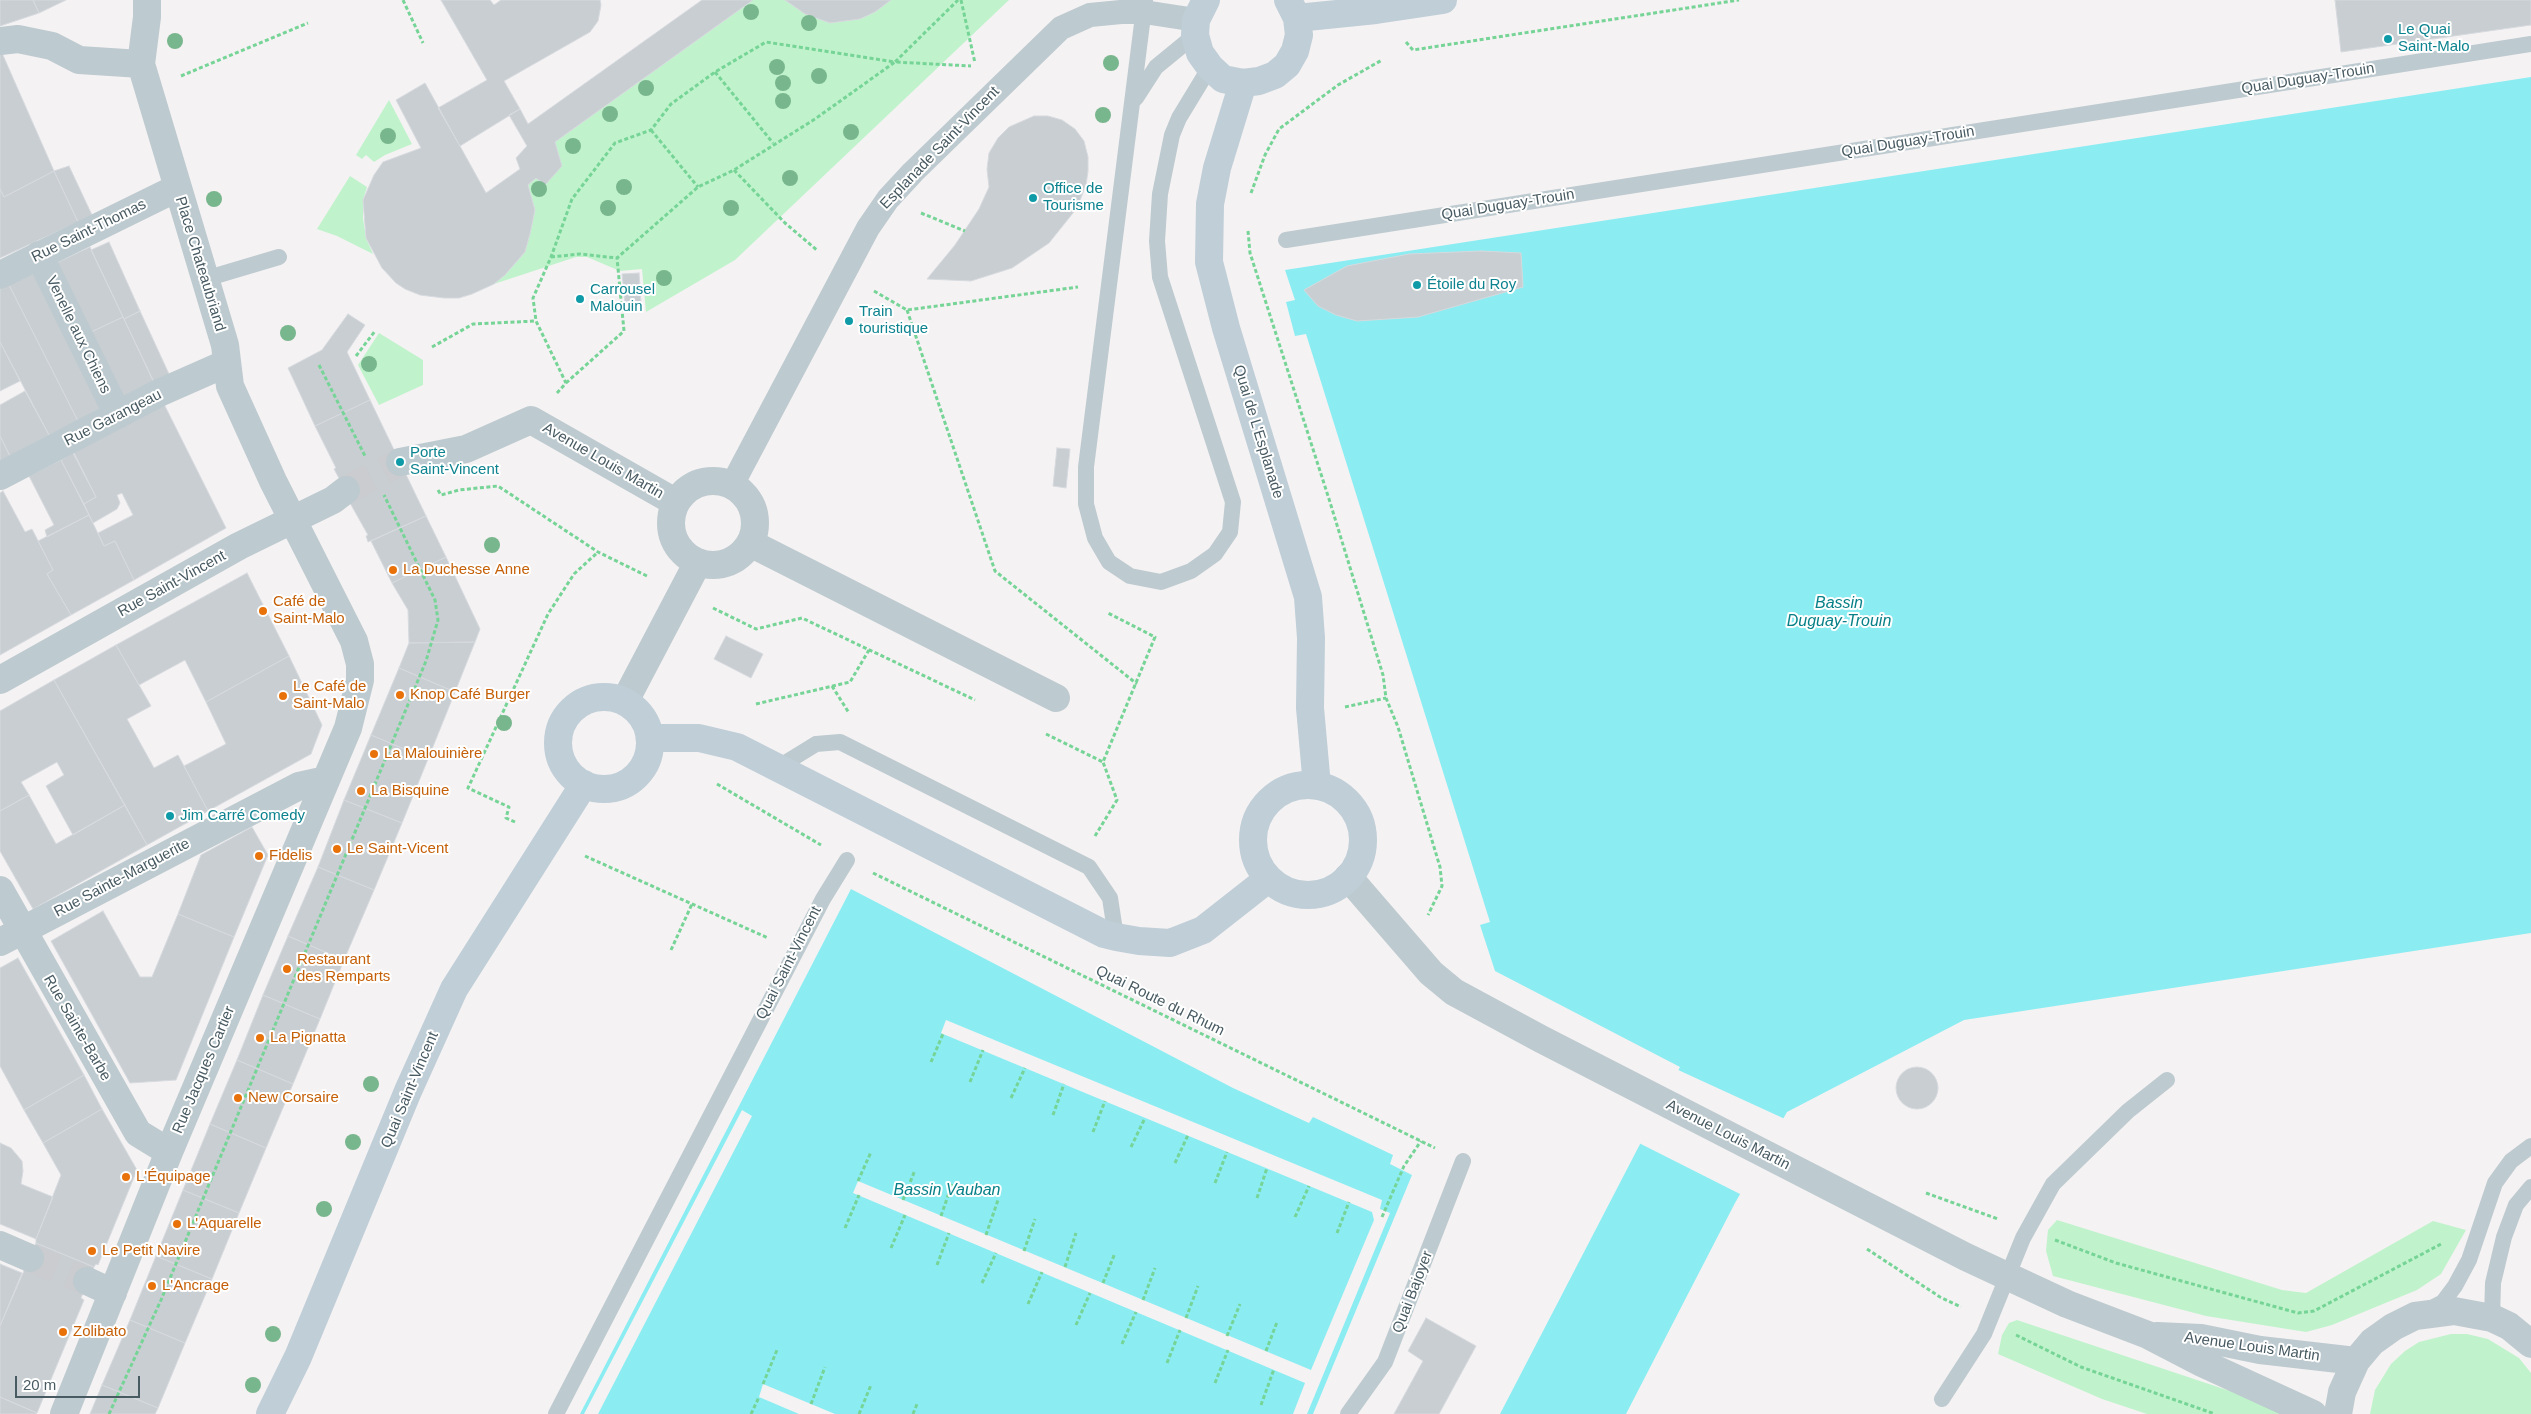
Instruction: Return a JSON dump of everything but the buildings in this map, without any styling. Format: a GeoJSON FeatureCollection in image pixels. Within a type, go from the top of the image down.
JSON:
{"type":"FeatureCollection","features":[{"type":"Feature","properties":{"kind":"main road"},"geometry":{"type":"LineString","coordinates":[[1199,18],[1200,53],[1210,67],[1223,79],[1243,83],[1259,81],[1275,75],[1287,65],[1295,51],[1299,35],[1293,9],[1376,10],[1443,0]]}},
{"type":"Feature","properties":{"kind":"main road","name":"Quai de L'Esplanade"},"geometry":{"type":"LineString","coordinates":[[1243,83],[1217,168],[1210,204],[1209,262],[1226,328],[1308,597],[1311,638],[1310,708],[1317,786]]}},
{"type":"Feature","properties":{"kind":"main road"},"geometry":{"type":"LineString","coordinates":[[611,697],[625,701],[637,710],[646,724],[651,738],[650,752],[645,766],[636,777],[624,785],[611,789],[597,789],[584,784],[572,776],[563,765],[558,751],[558,736],[562,723],[571,711],[583,702],[596,698],[611,697]]}},
{"type":"Feature","properties":{"kind":"main road"},"geometry":{"type":"LineString","coordinates":[[651,738],[699,738],[737,747],[1104,934],[1139,941],[1170,943],[1203,930],[1268,879]]}},
{"type":"Feature","properties":{"kind":"main road","name":"Quai Saint-Vincent"},"geometry":{"type":"LineString","coordinates":[[270,1414],[298,1357],[408,1092],[454,989],[584,784]]}},
{"type":"Feature","properties":{"kind":"main road"},"geometry":{"type":"LineString","coordinates":[[1305,784],[1333,791],[1347,801],[1356,814],[1362,830],[1362,847],[1357,863],[1348,877],[1334,888],[1317,894],[1299,894],[1282,888],[1268,879],[1259,865],[1253,850],[1252,833],[1257,818],[1267,802],[1281,791],[1305,784]]}},
{"type":"Feature","properties":{"kind":"street","name":"Place Chateaubriand"},"geometry":{"type":"LineString","coordinates":[[147,0],[145,76],[225,345],[230,386],[238,407],[354,640],[360,664],[360,680],[348,728]]}},
{"type":"Feature","properties":{"kind":"street","name":"Esplanade Saint-Vincent"},"geometry":{"type":"LineString","coordinates":[[732,485],[868,228],[888,199],[998,88],[1061,28],[1090,15],[1121,12],[1145,6],[1199,18]]}},
{"type":"Feature","properties":{"kind":"street"},"geometry":{"type":"LineString","coordinates":[[0,41],[18,40],[52,46],[79,60],[145,76]]}},
{"type":"Feature","properties":{"kind":"street","name":"Rue Saint-Thomas"},"geometry":{"type":"LineString","coordinates":[[0,275],[177,188]]}},
{"type":"Feature","properties":{"kind":"street","name":"Venelle aux Chiens"},"geometry":{"type":"LineString","coordinates":[[39,255],[118,415]]}},
{"type":"Feature","properties":{"kind":"street","name":"Rue Garangeau"},"geometry":{"type":"LineString","coordinates":[[0,476],[159,393],[227,363]]}},
{"type":"Feature","properties":{"kind":"street"},"geometry":{"type":"LineString","coordinates":[[411,459],[466,449],[531,420]]}},
{"type":"Feature","properties":{"kind":"street","name":"Avenue Louis Martin"},"geometry":{"type":"LineString","coordinates":[[531,420],[675,502]]}},
{"type":"Feature","properties":{"kind":"street"},"geometry":{"type":"LineString","coordinates":[[706,481],[732,485],[741,491],[753,511],[755,522],[750,543],[733,560],[710,565],[687,557],[673,538],[671,514],[675,502],[691,486],[706,481]]}},
{"type":"Feature","properties":{"kind":"street","name":"Rue Saint-Vincent"},"geometry":{"type":"LineString","coordinates":[[0,680],[239,546],[333,500],[346,490]]}},
{"type":"Feature","properties":{"kind":"street"},"geometry":{"type":"LineString","coordinates":[[750,543],[1056,698]]}},
{"type":"Feature","properties":{"kind":"street"},"geometry":{"type":"LineString","coordinates":[[625,701],[698,562]]}},
{"type":"Feature","properties":{"kind":"street","name":"Rue Jacques Cartier"},"geometry":{"type":"LineString","coordinates":[[64,1414],[169,1152],[348,728]]}},
{"type":"Feature","properties":{"kind":"street","name":"Rue Sainte-Marguerite"},"geometry":{"type":"LineString","coordinates":[[11,936],[299,786],[326,780]]}},
{"type":"Feature","properties":{"kind":"street","name":"Avenue Louis Martin"},"geometry":{"type":"LineString","coordinates":[[1348,877],[1431,973],[1454,992],[1966,1257],[2067,1304],[2148,1335],[2313,1414]]}},
{"type":"Feature","properties":{"kind":"street","name":"Rue Sainte-Barbe"},"geometry":{"type":"LineString","coordinates":[[0,890],[11,936],[138,1133],[169,1152]]}},
{"type":"Feature","properties":{"kind":"street"},"geometry":{"type":"LineString","coordinates":[[0,1245],[30,1258]]}},
{"type":"Feature","properties":{"kind":"street"},"geometry":{"type":"LineString","coordinates":[[87,1281],[113,1292]]}},
{"type":"Feature","properties":{"kind":"street"},"geometry":{"type":"LineString","coordinates":[[2338,1414],[2342,1392],[2356,1361],[2372,1342],[2415,1316],[2454,1311],[2492,1318],[2509,1326],[2531,1344]]}},
{"type":"Feature","properties":{"kind":"street","name":"Avenue Louis Martin"},"geometry":{"type":"LineString","coordinates":[[2148,1335],[2201,1338],[2260,1350],[2356,1361]]}},
{"type":"Feature","properties":{"kind":"lane"},"geometry":{"type":"LineString","coordinates":[[1145,6],[1086,467],[1086,504],[1095,538],[1109,562],[1130,576],[1161,582],[1191,571],[1215,554],[1230,532],[1233,502],[1160,277],[1157,241],[1160,194],[1172,135],[1179,118],[1210,67]]}},
{"type":"Feature","properties":{"kind":"lane"},"geometry":{"type":"LineString","coordinates":[[1132,106],[1156,67],[1199,18]]}},
{"type":"Feature","properties":{"kind":"lane","name":"Quai Duguay-Trouin"},"geometry":{"type":"LineString","coordinates":[[1286,240],[2531,44]]}},
{"type":"Feature","properties":{"kind":"lane"},"geometry":{"type":"LineString","coordinates":[[205,279],[279,257]]}},
{"type":"Feature","properties":{"kind":"lane"},"geometry":{"type":"LineString","coordinates":[[777,768],[816,744],[840,742],[1089,867],[1110,898],[1116,936]]}},
{"type":"Feature","properties":{"kind":"lane","name":"Quai Saint-Vincent"},"geometry":{"type":"LineString","coordinates":[[556,1414],[796,950],[823,899],[847,860]]}},
{"type":"Feature","properties":{"kind":"lane"},"geometry":{"type":"LineString","coordinates":[[1942,1399],[1984,1334],[2023,1238],[2053,1184],[2128,1111],[2167,1080]]}},
{"type":"Feature","properties":{"kind":"lane"},"geometry":{"type":"LineString","coordinates":[[2415,1316],[2442,1302],[2455,1286],[2474,1246],[2495,1183],[2512,1161],[2531,1146]]}},
{"type":"Feature","properties":{"kind":"lane","name":"Quai Bajoyer"},"geometry":{"type":"LineString","coordinates":[[1348,1414],[1385,1362],[1463,1161]]}},
{"type":"Feature","properties":{"kind":"lane"},"geometry":{"type":"LineString","coordinates":[[2492,1318],[2493,1284],[2504,1237],[2516,1205],[2531,1187]]}},
{"type":"Feature","properties":{"kind":"path"},"geometry":{"type":"LineString","coordinates":[[403,0],[423,43]]}},
{"type":"Feature","properties":{"kind":"path"},"geometry":{"type":"LineString","coordinates":[[566,383],[536,321],[533,298],[551,257],[572,199],[615,143],[651,130],[671,104],[715,72],[766,42],[895,62],[975,67],[959,0]]}},
{"type":"Feature","properties":{"kind":"path"},"geometry":{"type":"LineString","coordinates":[[551,257],[580,254],[617,258],[698,187],[734,170],[815,119],[895,62],[959,0]]}},
{"type":"Feature","properties":{"kind":"path"},"geometry":{"type":"LineString","coordinates":[[1376,10],[1413,50],[1739,0]]}},
{"type":"Feature","properties":{"kind":"path"},"geometry":{"type":"LineString","coordinates":[[145,76],[308,23]]}},
{"type":"Feature","properties":{"kind":"path"},"geometry":{"type":"LineString","coordinates":[[1250,195],[1265,155],[1279,129],[1338,85],[1382,60]]}},
{"type":"Feature","properties":{"kind":"path"},"geometry":{"type":"LineString","coordinates":[[715,72],[773,144]]}},
{"type":"Feature","properties":{"kind":"path"},"geometry":{"type":"LineString","coordinates":[[651,130],[698,187]]}},
{"type":"Feature","properties":{"kind":"path"},"geometry":{"type":"LineString","coordinates":[[734,170],[785,223],[844,273],[907,310],[1080,287]]}},
{"type":"Feature","properties":{"kind":"path"},"geometry":{"type":"LineString","coordinates":[[888,199],[965,232]]}},
{"type":"Feature","properties":{"kind":"path"},"geometry":{"type":"LineString","coordinates":[[1247,222],[1250,253],[1383,675],[1386,698],[1398,727],[1440,867],[1442,886],[1424,921],[1406,945]]}},
{"type":"Feature","properties":{"kind":"path"},"geometry":{"type":"LineString","coordinates":[[531,420],[566,383],[624,331],[617,258]]}},
{"type":"Feature","properties":{"kind":"path"},"geometry":{"type":"LineString","coordinates":[[907,310],[995,571],[1137,684]]}},
{"type":"Feature","properties":{"kind":"path"},"geometry":{"type":"LineString","coordinates":[[432,347],[472,324],[536,321]]}},
{"type":"Feature","properties":{"kind":"path"},"geometry":{"type":"LineString","coordinates":[[356,356],[375,331]]}},
{"type":"Feature","properties":{"kind":"path"},"geometry":{"type":"LineString","coordinates":[[411,459],[441,495],[459,490],[498,486],[598,552],[756,629],[802,618],[982,704]]}},
{"type":"Feature","properties":{"kind":"path"},"geometry":{"type":"LineString","coordinates":[[515,822],[506,818],[509,807],[468,788],[548,614],[574,574],[598,552]]}},
{"type":"Feature","properties":{"kind":"path"},"geometry":{"type":"LineString","coordinates":[[1043,733],[1104,762],[1155,637],[1108,613]]}},
{"type":"Feature","properties":{"kind":"path"},"geometry":{"type":"LineString","coordinates":[[756,704],[850,682],[869,650]]}},
{"type":"Feature","properties":{"kind":"path"},"geometry":{"type":"LineString","coordinates":[[1344,707],[1386,698]]}},
{"type":"Feature","properties":{"kind":"path","name":"Quai Route du Rhum"},"geometry":{"type":"LineString","coordinates":[[717,784],[847,860],[1463,1161]]}},
{"type":"Feature","properties":{"kind":"path"},"geometry":{"type":"LineString","coordinates":[[585,856],[796,950]]}},
{"type":"Feature","properties":{"kind":"path"},"geometry":{"type":"LineString","coordinates":[[671,950],[692,904]]}},
{"type":"Feature","properties":{"kind":"path"},"geometry":{"type":"LineString","coordinates":[[931,1062],[943,1034]]}},
{"type":"Feature","properties":{"kind":"path"},"geometry":{"type":"LineString","coordinates":[[970,1082],[983,1050]]}},
{"type":"Feature","properties":{"kind":"path"},"geometry":{"type":"LineString","coordinates":[[1011,1098],[1025,1068]]}},
{"type":"Feature","properties":{"kind":"path"},"geometry":{"type":"LineString","coordinates":[[1053,1114],[1064,1084]]}},
{"type":"Feature","properties":{"kind":"path"},"geometry":{"type":"LineString","coordinates":[[1093,1132],[1105,1101]]}},
{"type":"Feature","properties":{"kind":"path"},"geometry":{"type":"LineString","coordinates":[[1131,1147],[1145,1118]]}},
{"type":"Feature","properties":{"kind":"path"},"geometry":{"type":"LineString","coordinates":[[1175,1163],[1188,1136]]}},
{"type":"Feature","properties":{"kind":"path"},"geometry":{"type":"LineString","coordinates":[[1382,1217],[1404,1166],[1421,1141]]}},
{"type":"Feature","properties":{"kind":"path"},"geometry":{"type":"LineString","coordinates":[[858,1181],[871,1152]]}},
{"type":"Feature","properties":{"kind":"path"},"geometry":{"type":"LineString","coordinates":[[1215,1183],[1227,1152]]}},
{"type":"Feature","properties":{"kind":"path"},"geometry":{"type":"LineString","coordinates":[[1256,1198],[1267,1168]]}},
{"type":"Feature","properties":{"kind":"path"},"geometry":{"type":"LineString","coordinates":[[903,1200],[915,1170]]}},
{"type":"Feature","properties":{"kind":"path"},"geometry":{"type":"LineString","coordinates":[[941,1216],[952,1184]]}},
{"type":"Feature","properties":{"kind":"path"},"geometry":{"type":"LineString","coordinates":[[1295,1217],[1309,1186]]}},
{"type":"Feature","properties":{"kind":"path"},"geometry":{"type":"LineString","coordinates":[[1920,1192],[1999,1219]]}},
{"type":"Feature","properties":{"kind":"path"},"geometry":{"type":"LineString","coordinates":[[845,1228],[859,1196]]}},
{"type":"Feature","properties":{"kind":"path"},"geometry":{"type":"LineString","coordinates":[[986,1235],[998,1200]]}},
{"type":"Feature","properties":{"kind":"path"},"geometry":{"type":"LineString","coordinates":[[1337,1233],[1349,1202]]}},
{"type":"Feature","properties":{"kind":"path"},"geometry":{"type":"LineString","coordinates":[[891,1248],[904,1215]]}},
{"type":"Feature","properties":{"kind":"path"},"geometry":{"type":"LineString","coordinates":[[1024,1251],[1036,1218]]}},
{"type":"Feature","properties":{"kind":"path"},"geometry":{"type":"LineString","coordinates":[[937,1265],[949,1233]]}},
{"type":"Feature","properties":{"kind":"path"},"geometry":{"type":"LineString","coordinates":[[1065,1267],[1076,1233]]}},
{"type":"Feature","properties":{"kind":"path"},"geometry":{"type":"LineString","coordinates":[[2053,1239],[2116,1262],[2298,1314],[2314,1311],[2438,1244],[2450,1242],[2474,1246]]}},
{"type":"Feature","properties":{"kind":"path"},"geometry":{"type":"LineString","coordinates":[[982,1284],[996,1253]]}},
{"type":"Feature","properties":{"kind":"path"},"geometry":{"type":"LineString","coordinates":[[1103,1284],[1115,1253]]}},
{"type":"Feature","properties":{"kind":"path"},"geometry":{"type":"LineString","coordinates":[[1143,1300],[1155,1268]]}},
{"type":"Feature","properties":{"kind":"path"},"geometry":{"type":"LineString","coordinates":[[1028,1304],[1042,1272]]}},
{"type":"Feature","properties":{"kind":"path"},"geometry":{"type":"LineString","coordinates":[[1186,1318],[1198,1286]]}},
{"type":"Feature","properties":{"kind":"path"},"geometry":{"type":"LineString","coordinates":[[1076,1325],[1090,1292]]}},
{"type":"Feature","properties":{"kind":"path"},"geometry":{"type":"LineString","coordinates":[[1227,1336],[1240,1304]]}},
{"type":"Feature","properties":{"kind":"path"},"geometry":{"type":"LineString","coordinates":[[1122,1344],[1136,1312]]}},
{"type":"Feature","properties":{"kind":"path"},"geometry":{"type":"LineString","coordinates":[[1266,1351],[1277,1322]]}},
{"type":"Feature","properties":{"kind":"path"},"geometry":{"type":"LineString","coordinates":[[1167,1363],[1180,1330]]}},
{"type":"Feature","properties":{"kind":"path"},"geometry":{"type":"LineString","coordinates":[[763,1384],[777,1350]]}},
{"type":"Feature","properties":{"kind":"path"},"geometry":{"type":"LineString","coordinates":[[1215,1383],[1228,1350]]}},
{"type":"Feature","properties":{"kind":"path"},"geometry":{"type":"LineString","coordinates":[[811,1404],[826,1367]]}},
{"type":"Feature","properties":{"kind":"path"},"geometry":{"type":"LineString","coordinates":[[1261,1405],[1274,1369]]}},
{"type":"Feature","properties":{"kind":"path"},"geometry":{"type":"LineString","coordinates":[[858,1414],[871,1385]]}},
{"type":"Feature","properties":{"kind":"path"},"geometry":{"type":"LineString","coordinates":[[751,1414],[759,1397]]}},
{"type":"Feature","properties":{"kind":"path"},"geometry":{"type":"LineString","coordinates":[[913,1414],[917,1404]]}},
{"type":"Feature","properties":{"kind":"green space"},"geometry":{"type":"Polygon","coordinates":[[[753,0],[785,0],[805,14],[830,23],[860,19],[875,12],[891,0],[1009,0],[735,260],[646,312],[642,269],[620,271],[587,257],[576,257],[494,284],[505,275],[525,252],[535,211],[528,185],[536,178],[545,184],[555,142],[753,0]]]}},
{"type":"Feature","properties":{"kind":"green space"},"geometry":{"type":"Polygon","coordinates":[[[389,100],[412,144],[385,155],[374,162],[366,155],[362,159],[356,155],[389,100]]]}},
{"type":"Feature","properties":{"kind":"green space"},"geometry":{"type":"Polygon","coordinates":[[[350,176],[367,187],[363,200],[363,218],[366,238],[373,254],[337,236],[317,229],[350,176]]]}},
{"type":"Feature","properties":{"kind":"green space"},"geometry":{"type":"Polygon","coordinates":[[[379,333],[423,360],[423,385],[379,405],[358,365],[379,333]]]}},
{"type":"Feature","properties":{"kind":"green space"},"geometry":{"type":"Polygon","coordinates":[[[2057,1220],[2282,1290],[2306,1293],[2433,1221],[2466,1230],[2441,1274],[2417,1290],[2332,1325],[2306,1332],[2206,1316],[2053,1276],[2046,1251],[2048,1230],[2057,1220]]]}},
{"type":"Feature","properties":{"kind":"green space"},"geometry":{"type":"Polygon","coordinates":[[[2017,1320],[2233,1392],[2287,1414],[2147,1414],[2102,1399],[1998,1354],[2002,1335],[2009,1323],[2017,1320]]]}},
{"type":"Feature","properties":{"kind":"green space"},"geometry":{"type":"Polygon","coordinates":[[[2451,1334],[2467,1334],[2488,1339],[2519,1358],[2531,1373],[2531,1414],[2370,1414],[2375,1390],[2391,1364],[2405,1351],[2419,1342],[2451,1334]]]}},
{"type":"Feature","properties":{"kind":"water","name":"Bassin Duguay-Trouin"},"geometry":{"type":"Polygon","coordinates":[[[2531,77],[2531,933],[1964,1020],[1787,1112],[1735,1203],[1626,1414],[1500,1414],[1680,1067],[1495,971],[1480,925],[1490,922],[1306,334],[1295,336],[1286,302],[1295,300],[1285,270],[2531,77]]]}},
{"type":"Feature","properties":{"kind":"water","name":"Bassin Vauban"},"geometry":{"type":"Polygon","coordinates":[[[851,889],[1233,1088],[1309,1123],[1313,1117],[1393,1155],[1390,1164],[1412,1175],[1313,1414],[580,1414],[851,889]]]}},
{"type":"Feature","properties":{"kind":"pier"},"geometry":{"type":"Polygon","coordinates":[[[946,1020],[1382,1200],[1380,1209],[1390,1213],[1307,1414],[1293,1414],[1305,1383],[853,1193],[858,1181],[1311,1370],[1374,1220],[1372,1212],[943,1034],[941,1033],[946,1020]]]}},
{"type":"Feature","properties":{"kind":"pier"},"geometry":{"type":"Polygon","coordinates":[[[1676,1069],[1785,1119],[1742,1195],[1637,1142],[1676,1069]]]}},
{"type":"Feature","properties":{"kind":"pier"},"geometry":{"type":"Polygon","coordinates":[[[742,1110],[752,1116],[598,1414],[584,1414],[742,1110]]]}},
{"type":"Feature","properties":{"kind":"pier"},"geometry":{"type":"Polygon","coordinates":[[[763,1384],[835,1414],[799,1414],[759,1397],[763,1384]]]}},
{"type":"Feature","properties":{"kind":"tunnel"},"geometry":{"type":"LineString","coordinates":[[346,490],[400,462]]}},
{"type":"Feature","properties":{"kind":"tunnel"},"geometry":{"type":"LineString","coordinates":[[30,1258],[87,1281]]}},
{"type":"Feature","properties":{"kind":"place","name":"Le Quai Saint-Malo"},"geometry":{"type":"Point","coordinates":[2388,39]}},
{"type":"Feature","properties":{"kind":"place","name":"Office de Tourisme"},"geometry":{"type":"Point","coordinates":[1033,198]}},
{"type":"Feature","properties":{"kind":"place","name":"Étoile du Roy"},"geometry":{"type":"Point","coordinates":[1417,285]}},
{"type":"Feature","properties":{"kind":"place","name":"Carrousel Malouin"},"geometry":{"type":"Point","coordinates":[580,299]}},
{"type":"Feature","properties":{"kind":"place","name":"Train touristique"},"geometry":{"type":"Point","coordinates":[849,321]}},
{"type":"Feature","properties":{"kind":"place","name":"Porte Saint-Vincent"},"geometry":{"type":"Point","coordinates":[400,462]}},
{"type":"Feature","properties":{"kind":"place","name":"La Duchesse Anne"},"geometry":{"type":"Point","coordinates":[393,570]}},
{"type":"Feature","properties":{"kind":"place","name":"Café de Saint-Malo"},"geometry":{"type":"Point","coordinates":[263,611]}},
{"type":"Feature","properties":{"kind":"place","name":"Knop Café Burger"},"geometry":{"type":"Point","coordinates":[400,695]}},
{"type":"Feature","properties":{"kind":"place","name":"Le Café de Saint-Malo"},"geometry":{"type":"Point","coordinates":[283,696]}},
{"type":"Feature","properties":{"kind":"place","name":"La Malouinière"},"geometry":{"type":"Point","coordinates":[374,754]}},
{"type":"Feature","properties":{"kind":"place","name":"La Bisquine"},"geometry":{"type":"Point","coordinates":[361,791]}},
{"type":"Feature","properties":{"kind":"place","name":"Jim Carré Comedy"},"geometry":{"type":"Point","coordinates":[170,816]}},
{"type":"Feature","properties":{"kind":"place","name":"Le Saint-Vicent"},"geometry":{"type":"Point","coordinates":[337,849]}},
{"type":"Feature","properties":{"kind":"place","name":"Fidelis"},"geometry":{"type":"Point","coordinates":[259,856]}},
{"type":"Feature","properties":{"kind":"place","name":"Restaurant des Remparts"},"geometry":{"type":"Point","coordinates":[287,969]}},
{"type":"Feature","properties":{"kind":"place","name":"La Pignatta"},"geometry":{"type":"Point","coordinates":[260,1038]}},
{"type":"Feature","properties":{"kind":"place","name":"New Corsaire"},"geometry":{"type":"Point","coordinates":[238,1098]}},
{"type":"Feature","properties":{"kind":"place","name":"L'Équipage"},"geometry":{"type":"Point","coordinates":[126,1177]}},
{"type":"Feature","properties":{"kind":"place","name":"L'Aquarelle"},"geometry":{"type":"Point","coordinates":[177,1224]}},
{"type":"Feature","properties":{"kind":"place","name":"Le Petit Navire"},"geometry":{"type":"Point","coordinates":[92,1251]}},
{"type":"Feature","properties":{"kind":"place","name":"L'Ancrage"},"geometry":{"type":"Point","coordinates":[152,1286]}},
{"type":"Feature","properties":{"kind":"place","name":"Zolibato"},"geometry":{"type":"Point","coordinates":[63,1332]}}]}
